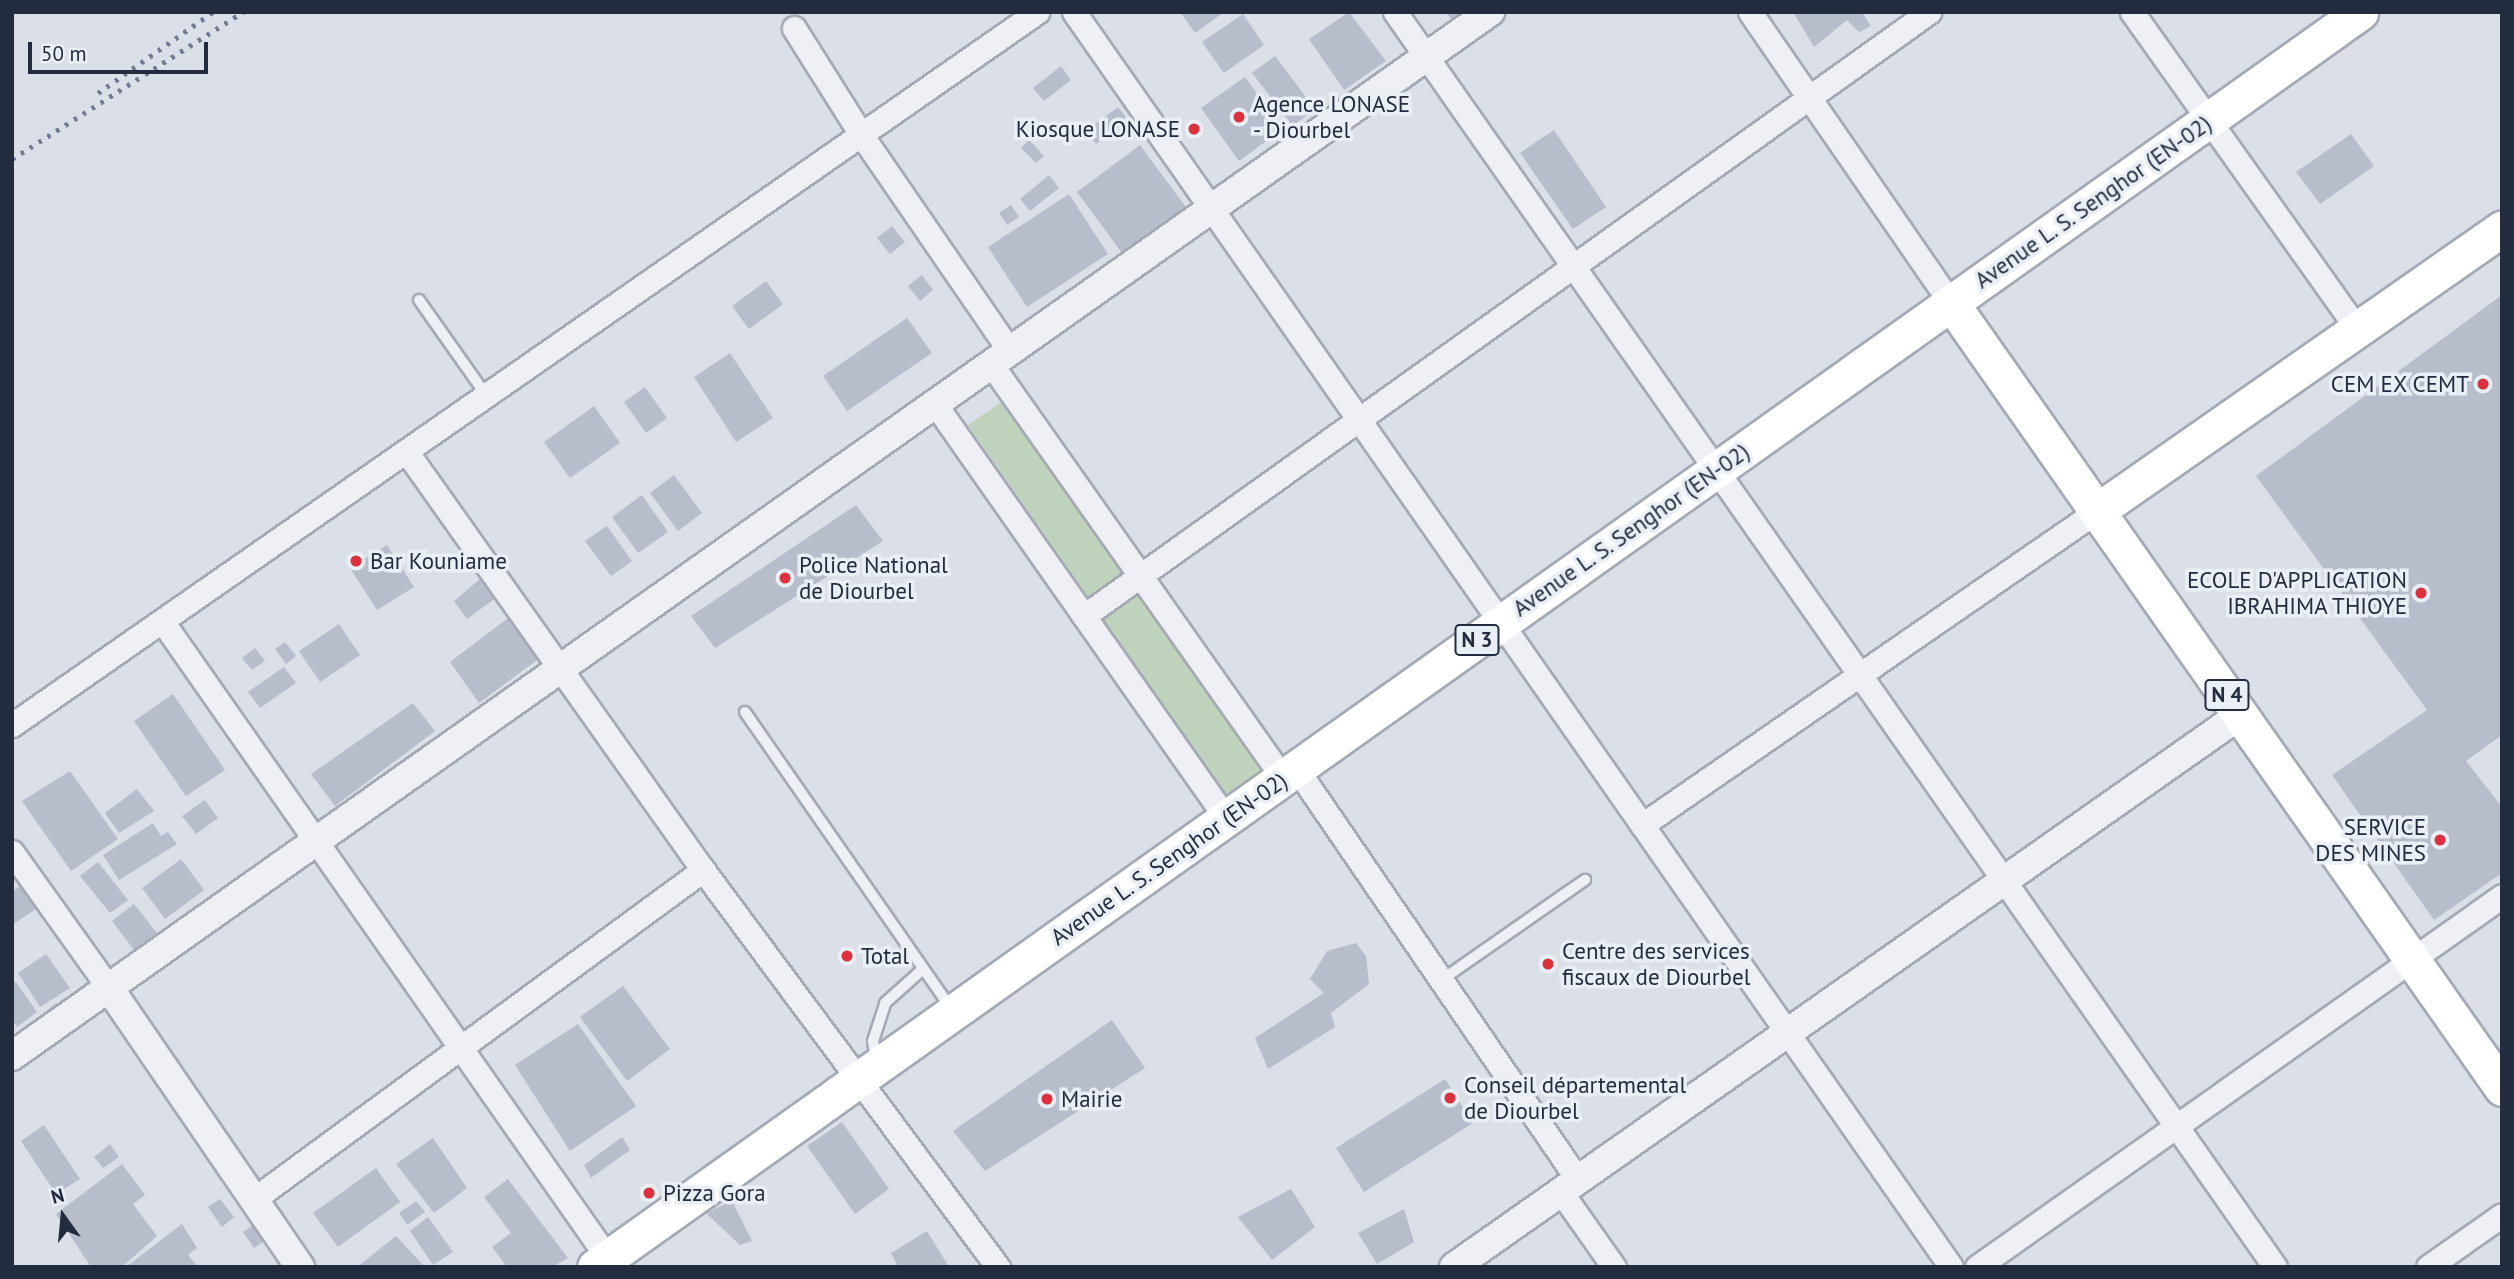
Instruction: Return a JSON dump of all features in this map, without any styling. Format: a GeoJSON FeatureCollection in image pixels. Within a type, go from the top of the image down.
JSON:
{"type":"FeatureCollection","features":[{"type":"Feature","properties":{"kind":"main road","name":"Avenue L. S. Senghor (EN-02)"},"geometry":{"type":"LineString","coordinates":[[605,1264],[868,1072],[2360,12]]}},
{"type":"Feature","properties":{"kind":"main road"},"geometry":{"type":"LineString","coordinates":[[2097,511],[2502,228]]}},
{"type":"Feature","properties":{"kind":"main road","name":"N 4"},"geometry":{"type":"LineString","coordinates":[[1951,303],[2502,1088]]}},
{"type":"Feature","properties":{"kind":"street"},"geometry":{"type":"LineString","coordinates":[[12,725],[860,132],[1037,12]]}},
{"type":"Feature","properties":{"kind":"street"},"geometry":{"type":"LineString","coordinates":[[1074,12],[1951,1267]]}},
{"type":"Feature","properties":{"kind":"street"},"geometry":{"type":"LineString","coordinates":[[1395,12],[2275,1267]]}},
{"type":"Feature","properties":{"kind":"street"},"geometry":{"type":"LineString","coordinates":[[12,1056],[1490,12]]}},
{"type":"Feature","properties":{"kind":"street"},"geometry":{"type":"LineString","coordinates":[[1750,12],[1951,303]]}},
{"type":"Feature","properties":{"kind":"street"},"geometry":{"type":"LineString","coordinates":[[1084,616],[1929,12]]}},
{"type":"Feature","properties":{"kind":"street"},"geometry":{"type":"LineString","coordinates":[[2132,12],[2357,329]]}},
{"type":"Feature","properties":{"kind":"street"},"geometry":{"type":"LineString","coordinates":[[794,28],[1141,575],[1440,981],[1569,1186],[1614,1267]]}},
{"type":"Feature","properties":{"kind":"street"},"geometry":{"type":"LineString","coordinates":[[935,404],[1226,818]]}},
{"type":"Feature","properties":{"kind":"street"},"geometry":{"type":"LineString","coordinates":[[406,451],[703,870],[868,1072],[998,1267]]}},
{"type":"Feature","properties":{"kind":"street"},"geometry":{"type":"LineString","coordinates":[[1642,825],[2097,511]]}},
{"type":"Feature","properties":{"kind":"street"},"geometry":{"type":"LineString","coordinates":[[162,621],[460,1048],[605,1264]]}},
{"type":"Feature","properties":{"kind":"street"},"geometry":{"type":"LineString","coordinates":[[1454,1267],[2240,715]]}},
{"type":"Feature","properties":{"kind":"street"},"geometry":{"type":"LineString","coordinates":[[12,852],[109,988],[300,1267]]}},
{"type":"Feature","properties":{"kind":"street"},"geometry":{"type":"LineString","coordinates":[[254,1199],[703,870]]}},
{"type":"Feature","properties":{"kind":"street"},"geometry":{"type":"LineString","coordinates":[[1977,1267],[2502,896]]}},
{"type":"Feature","properties":{"kind":"street"},"geometry":{"type":"LineString","coordinates":[[2428,1267],[2502,1215]]}},
{"type":"Feature","properties":{"kind":"lane"},"geometry":{"type":"LineString","coordinates":[[419,300],[486,395]]}},
{"type":"Feature","properties":{"kind":"lane"},"geometry":{"type":"LineString","coordinates":[[745,712],[953,1012]]}},
{"type":"Feature","properties":{"kind":"lane"},"geometry":{"type":"LineString","coordinates":[[1440,981],[1585,880]]}},
{"type":"Feature","properties":{"kind":"lane"},"geometry":{"type":"LineString","coordinates":[[868,1072],[873,1041],[885,1003],[923,969]]}},
{"type":"Feature","properties":{"kind":"green space"},"geometry":{"type":"Polygon","coordinates":[[[1003,401],[1265,777],[1230,801],[968,425],[1003,401]]]}},
{"type":"Feature","properties":{"kind":"building"},"geometry":{"type":"Polygon","coordinates":[[[1180,12],[1224,12],[1195,33],[1180,12]]]}},
{"type":"Feature","properties":{"kind":"building"},"geometry":{"type":"Polygon","coordinates":[[[1349,12],[1386,61],[1344,90],[1309,39],[1349,12]]]}},
{"type":"Feature","properties":{"kind":"building"},"geometry":{"type":"Polygon","coordinates":[[[1446,12],[1460,12],[1451,19],[1446,12]]]}},
{"type":"Feature","properties":{"kind":"building"},"geometry":{"type":"Polygon","coordinates":[[[1793,12],[1862,12],[1871,26],[1859,32],[1847,20],[1814,47],[1793,12]]]}},
{"type":"Feature","properties":{"kind":"building"},"geometry":{"type":"Polygon","coordinates":[[[1243,14],[1264,45],[1224,73],[1202,42],[1243,14]]]}},
{"type":"Feature","properties":{"kind":"building"},"geometry":{"type":"Polygon","coordinates":[[[1275,56],[1315,109],[1293,126],[1252,73],[1275,56]]]}},
{"type":"Feature","properties":{"kind":"building"},"geometry":{"type":"Polygon","coordinates":[[[1061,66],[1071,80],[1044,101],[1033,88],[1061,66]]]}},
{"type":"Feature","properties":{"kind":"building"},"geometry":{"type":"Polygon","coordinates":[[[1245,77],[1283,129],[1239,161],[1201,108],[1245,77]]]}},
{"type":"Feature","properties":{"kind":"building"},"geometry":{"type":"Polygon","coordinates":[[[1118,107],[1128,120],[1096,144],[1086,131],[1118,107]]]}},
{"type":"Feature","properties":{"kind":"building"},"geometry":{"type":"Polygon","coordinates":[[[1554,130],[1606,207],[1573,229],[1520,153],[1554,130]]]}},
{"type":"Feature","properties":{"kind":"building"},"geometry":{"type":"Polygon","coordinates":[[[2351,134],[2374,166],[2320,204],[2296,172],[2351,134]]]}},
{"type":"Feature","properties":{"kind":"building"},"geometry":{"type":"Polygon","coordinates":[[[1029,140],[1044,156],[1036,163],[1021,148],[1029,140]]]}},
{"type":"Feature","properties":{"kind":"building"},"geometry":{"type":"Polygon","coordinates":[[[1140,145],[1188,210],[1125,257],[1077,192],[1140,145]]]}},
{"type":"Feature","properties":{"kind":"building"},"geometry":{"type":"Polygon","coordinates":[[[1049,175],[1059,188],[1030,211],[1020,199],[1049,175]]]}},
{"type":"Feature","properties":{"kind":"building"},"geometry":{"type":"Polygon","coordinates":[[[1069,194],[1108,254],[1027,307],[988,247],[1069,194]]]}},
{"type":"Feature","properties":{"kind":"building"},"geometry":{"type":"Polygon","coordinates":[[[1011,205],[1019,217],[1007,225],[999,213],[1011,205]]]}},
{"type":"Feature","properties":{"kind":"building"},"geometry":{"type":"Polygon","coordinates":[[[892,226],[905,242],[890,254],[877,238],[892,226]]]}},
{"type":"Feature","properties":{"kind":"building"},"geometry":{"type":"Polygon","coordinates":[[[922,275],[933,290],[920,301],[908,286],[922,275]]]}},
{"type":"Feature","properties":{"kind":"building"},"geometry":{"type":"Polygon","coordinates":[[[766,281],[783,304],[749,329],[732,306],[766,281]]]}},
{"type":"Feature","properties":{"kind":"building","name":"ECOLE D'APPLICATION IBRAHIMA THIOYE"},"geometry":{"type":"Polygon","coordinates":[[[2502,295],[2502,735],[2466,761],[2502,807],[2502,873],[2434,920],[2332,775],[2427,710],[2256,476],[2502,295]]]}},
{"type":"Feature","properties":{"kind":"building"},"geometry":{"type":"Polygon","coordinates":[[[907,318],[932,353],[847,411],[823,376],[907,318]]]}},
{"type":"Feature","properties":{"kind":"building"},"geometry":{"type":"Polygon","coordinates":[[[730,353],[773,418],[736,442],[694,377],[730,353]]]}},
{"type":"Feature","properties":{"kind":"building"},"geometry":{"type":"Polygon","coordinates":[[[645,387],[667,418],[646,433],[624,402],[645,387]]]}},
{"type":"Feature","properties":{"kind":"building"},"geometry":{"type":"Polygon","coordinates":[[[594,406],[620,443],[570,478],[544,442],[594,406]]]}},
{"type":"Feature","properties":{"kind":"building"},"geometry":{"type":"Polygon","coordinates":[[[674,475],[702,513],[678,531],[650,493],[674,475]]]}},
{"type":"Feature","properties":{"kind":"building"},"geometry":{"type":"Polygon","coordinates":[[[642,495],[668,532],[638,553],[612,517],[642,495]]]}},
{"type":"Feature","properties":{"kind":"building","name":"Police National de Diourbel"},"geometry":{"type":"Polygon","coordinates":[[[856,505],[883,541],[715,648],[691,616],[856,505]]]}},
{"type":"Feature","properties":{"kind":"building"},"geometry":{"type":"Polygon","coordinates":[[[607,526],[632,561],[611,576],[585,541],[607,526]]]}},
{"type":"Feature","properties":{"kind":"building"},"geometry":{"type":"Polygon","coordinates":[[[387,545],[414,587],[377,610],[350,568],[387,545]]]}},
{"type":"Feature","properties":{"kind":"building"},"geometry":{"type":"Polygon","coordinates":[[[481,578],[497,597],[467,619],[454,601],[481,578]]]}},
{"type":"Feature","properties":{"kind":"building"},"geometry":{"type":"Polygon","coordinates":[[[508,618],[541,657],[479,703],[450,662],[508,618]]]}},
{"type":"Feature","properties":{"kind":"building"},"geometry":{"type":"Polygon","coordinates":[[[339,624],[360,655],[320,682],[299,651],[339,624]]]}},
{"type":"Feature","properties":{"kind":"building"},"geometry":{"type":"Polygon","coordinates":[[[285,642],[296,656],[286,664],[275,649],[285,642]]]}},
{"type":"Feature","properties":{"kind":"building"},"geometry":{"type":"Polygon","coordinates":[[[255,648],[265,661],[252,670],[242,658],[255,648]]]}},
{"type":"Feature","properties":{"kind":"building"},"geometry":{"type":"Polygon","coordinates":[[[284,667],[296,683],[260,708],[248,692],[284,667]]]}},
{"type":"Feature","properties":{"kind":"building"},"geometry":{"type":"Polygon","coordinates":[[[173,694],[225,770],[186,796],[134,721],[173,694]]]}},
{"type":"Feature","properties":{"kind":"building"},"geometry":{"type":"Polygon","coordinates":[[[413,703],[435,731],[335,806],[311,774],[413,703]]]}},
{"type":"Feature","properties":{"kind":"building"},"geometry":{"type":"Polygon","coordinates":[[[70,771],[118,839],[71,871],[22,801],[70,771]]]}},
{"type":"Feature","properties":{"kind":"building"},"geometry":{"type":"Polygon","coordinates":[[[137,789],[154,811],[119,833],[105,813],[137,789]]]}},
{"type":"Feature","properties":{"kind":"building"},"geometry":{"type":"Polygon","coordinates":[[[205,800],[218,818],[196,834],[182,816],[205,800]]]}},
{"type":"Feature","properties":{"kind":"building"},"geometry":{"type":"Polygon","coordinates":[[[153,823],[161,836],[168,832],[177,844],[119,880],[103,855],[153,823]]]}},
{"type":"Feature","properties":{"kind":"building"},"geometry":{"type":"Polygon","coordinates":[[[181,859],[204,890],[165,919],[142,888],[181,859]]]}},
{"type":"Feature","properties":{"kind":"building"},"geometry":{"type":"Polygon","coordinates":[[[98,862],[128,900],[110,913],[80,876],[98,862]]]}},
{"type":"Feature","properties":{"kind":"building"},"geometry":{"type":"Polygon","coordinates":[[[20,886],[36,909],[12,925],[12,891],[20,886]]]}},
{"type":"Feature","properties":{"kind":"building"},"geometry":{"type":"Polygon","coordinates":[[[134,904],[157,933],[134,950],[112,921],[134,904]]]}},
{"type":"Feature","properties":{"kind":"building"},"geometry":{"type":"Polygon","coordinates":[[[1356,943],[1366,956],[1369,984],[1331,1013],[1335,1027],[1268,1069],[1255,1038],[1324,993],[1310,979],[1327,951],[1356,943]]]}},
{"type":"Feature","properties":{"kind":"building"},"geometry":{"type":"Polygon","coordinates":[[[46,954],[70,988],[40,1007],[18,973],[46,954]]]}},
{"type":"Feature","properties":{"kind":"building"},"geometry":{"type":"Polygon","coordinates":[[[16,982],[37,1012],[17,1027],[12,1020],[12,984],[16,982]]]}},
{"type":"Feature","properties":{"kind":"building"},"geometry":{"type":"Polygon","coordinates":[[[623,986],[670,1049],[627,1081],[580,1017],[623,986]]]}},
{"type":"Feature","properties":{"kind":"building"},"geometry":{"type":"Polygon","coordinates":[[[56,1003],[63,1011],[44,1026],[38,1018],[56,1003]]]}},
{"type":"Feature","properties":{"kind":"building","name":"Mairie"},"geometry":{"type":"Polygon","coordinates":[[[1112,1020],[1145,1068],[985,1171],[953,1131],[1112,1020]]]}},
{"type":"Feature","properties":{"kind":"building"},"geometry":{"type":"Polygon","coordinates":[[[578,1024],[636,1106],[570,1151],[515,1065],[578,1024]]]}},
{"type":"Feature","properties":{"kind":"building"},"geometry":{"type":"Polygon","coordinates":[[[1445,1079],[1473,1123],[1364,1192],[1336,1148],[1445,1079]]]}},
{"type":"Feature","properties":{"kind":"building"},"geometry":{"type":"Polygon","coordinates":[[[842,1122],[889,1189],[855,1214],[807,1146],[842,1122]]]}},
{"type":"Feature","properties":{"kind":"building"},"geometry":{"type":"Polygon","coordinates":[[[44,1125],[80,1179],[56,1194],[21,1141],[44,1125]]]}},
{"type":"Feature","properties":{"kind":"building"},"geometry":{"type":"Polygon","coordinates":[[[622,1137],[630,1150],[591,1178],[584,1165],[622,1137]]]}},
{"type":"Feature","properties":{"kind":"building"},"geometry":{"type":"Polygon","coordinates":[[[433,1138],[467,1188],[434,1213],[396,1164],[433,1138]]]}},
{"type":"Feature","properties":{"kind":"building"},"geometry":{"type":"Polygon","coordinates":[[[110,1144],[119,1157],[103,1168],[94,1157],[110,1144]]]}},
{"type":"Feature","properties":{"kind":"building"},"geometry":{"type":"Polygon","coordinates":[[[122,1164],[145,1195],[133,1204],[157,1236],[122,1267],[91,1267],[56,1214],[122,1164]]]}},
{"type":"Feature","properties":{"kind":"building"},"geometry":{"type":"Polygon","coordinates":[[[376,1168],[400,1202],[338,1247],[313,1213],[376,1168]]]}},
{"type":"Feature","properties":{"kind":"building"},"geometry":{"type":"Polygon","coordinates":[[[508,1179],[568,1258],[552,1267],[507,1267],[492,1247],[511,1233],[484,1197],[508,1179]]]}},
{"type":"Feature","properties":{"kind":"building"},"geometry":{"type":"Polygon","coordinates":[[[1291,1189],[1315,1227],[1272,1260],[1238,1217],[1291,1189]]]}},
{"type":"Feature","properties":{"kind":"building"},"geometry":{"type":"Polygon","coordinates":[[[220,1199],[234,1217],[222,1227],[208,1207],[220,1199]]]}},
{"type":"Feature","properties":{"kind":"building"},"geometry":{"type":"Polygon","coordinates":[[[416,1201],[425,1212],[407,1225],[399,1213],[416,1201]]]}},
{"type":"Feature","properties":{"kind":"building"},"geometry":{"type":"Polygon","coordinates":[[[732,1201],[752,1241],[740,1245],[706,1213],[732,1201]]]}},
{"type":"Feature","properties":{"kind":"building"},"geometry":{"type":"Polygon","coordinates":[[[1404,1209],[1414,1242],[1377,1264],[1358,1233],[1404,1209]]]}},
{"type":"Feature","properties":{"kind":"building"},"geometry":{"type":"Polygon","coordinates":[[[428,1217],[453,1252],[433,1265],[410,1231],[428,1217]]]}},
{"type":"Feature","properties":{"kind":"building"},"geometry":{"type":"Polygon","coordinates":[[[258,1222],[270,1237],[254,1248],[243,1232],[258,1222]]]}},
{"type":"Feature","properties":{"kind":"building"},"geometry":{"type":"Polygon","coordinates":[[[182,1224],[197,1248],[188,1255],[198,1267],[126,1267],[182,1224]]]}},
{"type":"Feature","properties":{"kind":"building"},"geometry":{"type":"Polygon","coordinates":[[[927,1231],[949,1267],[898,1267],[891,1253],[927,1231]]]}},
{"type":"Feature","properties":{"kind":"building"},"geometry":{"type":"Polygon","coordinates":[[[396,1236],[425,1267],[357,1267],[396,1236]]]}},
{"type":"Feature","properties":{"kind":"railway"},"geometry":{"type":"LineString","coordinates":[[98,93],[213,12]]}},
{"type":"Feature","properties":{"kind":"railway"},"geometry":{"type":"LineString","coordinates":[[12,159],[243,12]]}},
{"type":"Feature","properties":{"kind":"place","name":"Agence LONASE - Diourbel"},"geometry":{"type":"Point","coordinates":[1239,117]}},
{"type":"Feature","properties":{"kind":"place","name":"Kiosque LONASE"},"geometry":{"type":"Point","coordinates":[1194,129]}},
{"type":"Feature","properties":{"kind":"place","name":"CEM EX CEMT"},"geometry":{"type":"Point","coordinates":[2483,384]}},
{"type":"Feature","properties":{"kind":"place","name":"Bar Kouniame"},"geometry":{"type":"Point","coordinates":[356,561]}},
{"type":"Feature","properties":{"kind":"place","name":"Police National de Diourbel"},"geometry":{"type":"Point","coordinates":[785,578]}},
{"type":"Feature","properties":{"kind":"place","name":"ECOLE D'APPLICATION IBRAHIMA THIOYE"},"geometry":{"type":"Point","coordinates":[2421,593]}},
{"type":"Feature","properties":{"kind":"place","name":"SERVICE DES MINES"},"geometry":{"type":"Point","coordinates":[2440,840]}},
{"type":"Feature","properties":{"kind":"place","name":"Total"},"geometry":{"type":"Point","coordinates":[847,956]}},
{"type":"Feature","properties":{"kind":"place","name":"Centre des services fiscaux de Diourbel"},"geometry":{"type":"Point","coordinates":[1548,964]}},
{"type":"Feature","properties":{"kind":"place","name":"Conseil départemental de Diourbel"},"geometry":{"type":"Point","coordinates":[1450,1098]}},
{"type":"Feature","properties":{"kind":"place","name":"Mairie"},"geometry":{"type":"Point","coordinates":[1047,1099]}},
{"type":"Feature","properties":{"kind":"place","name":"Pizza Gora"},"geometry":{"type":"Point","coordinates":[649,1193]}}]}
